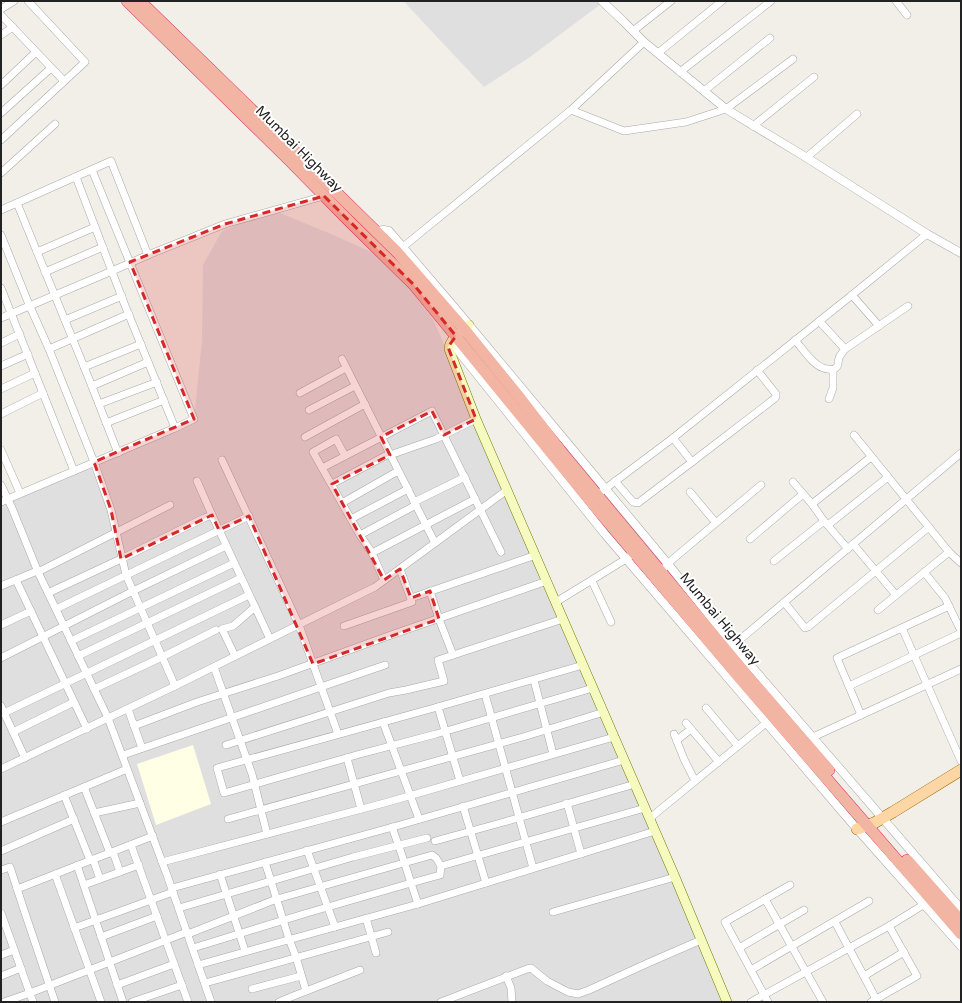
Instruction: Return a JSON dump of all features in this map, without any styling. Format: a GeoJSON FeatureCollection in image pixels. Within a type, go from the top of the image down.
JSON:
{"type":"FeatureCollection","features":[{"type":"Feature","properties":{"kind":"highway","name":"Mumbai Highway"},"geometry":{"type":"LineString","coordinates":[[127,1],[414,285],[444,322],[460,333],[515,393],[564,455],[601,492],[730,648],[745,673],[816,748],[928,902],[961,934]]}},
{"type":"Feature","properties":{"kind":"highway"},"geometry":{"type":"LineString","coordinates":[[140,1],[376,231],[400,250],[460,333]]}},
{"type":"Feature","properties":{"kind":"highway","name":"Mumbai Highway"},"geometry":{"type":"LineString","coordinates":[[460,333],[469,351],[630,556],[870,824],[961,921]]}},
{"type":"Feature","properties":{"kind":"main road"},"geometry":{"type":"LineString","coordinates":[[460,333],[448,347],[476,419],[650,818],[726,1002]]}},
{"type":"Feature","properties":{"kind":"main road"},"geometry":{"type":"LineString","coordinates":[[870,824],[961,770]]}},
{"type":"Feature","properties":{"kind":"street"},"geometry":{"type":"LineString","coordinates":[[1,9],[14,1]]}},
{"type":"Feature","properties":{"kind":"street"},"geometry":{"type":"LineString","coordinates":[[1,140],[86,62],[28,1]]}},
{"type":"Feature","properties":{"kind":"street"},"geometry":{"type":"LineString","coordinates":[[602,1],[644,42],[726,109],[807,157],[927,234],[961,253]]}},
{"type":"Feature","properties":{"kind":"street"},"geometry":{"type":"LineString","coordinates":[[633,31],[671,1]]}},
{"type":"Feature","properties":{"kind":"street"},"geometry":{"type":"LineString","coordinates":[[658,54],[722,1]]}},
{"type":"Feature","properties":{"kind":"street"},"geometry":{"type":"LineString","coordinates":[[680,72],[771,1]]}},
{"type":"Feature","properties":{"kind":"street"},"geometry":{"type":"LineString","coordinates":[[896,1],[907,15]]}},
{"type":"Feature","properties":{"kind":"street"},"geometry":{"type":"LineString","coordinates":[[1,15],[64,81]]}},
{"type":"Feature","properties":{"kind":"street"},"geometry":{"type":"LineString","coordinates":[[1,35],[13,27]]}},
{"type":"Feature","properties":{"kind":"street"},"geometry":{"type":"LineString","coordinates":[[704,91],[770,38]]}},
{"type":"Feature","properties":{"kind":"street"},"geometry":{"type":"LineString","coordinates":[[400,250],[571,110],[644,42]]}},
{"type":"Feature","properties":{"kind":"street"},"geometry":{"type":"LineString","coordinates":[[1,85],[36,52]]}},
{"type":"Feature","properties":{"kind":"street"},"geometry":{"type":"LineString","coordinates":[[571,110],[624,131],[686,122],[726,109],[793,59]]}},
{"type":"Feature","properties":{"kind":"street"},"geometry":{"type":"LineString","coordinates":[[1,113],[51,68]]}},
{"type":"Feature","properties":{"kind":"street"},"geometry":{"type":"LineString","coordinates":[[753,126],[814,77]]}},
{"type":"Feature","properties":{"kind":"street"},"geometry":{"type":"LineString","coordinates":[[807,157],[857,114]]}},
{"type":"Feature","properties":{"kind":"street"},"geometry":{"type":"LineString","coordinates":[[1,174],[55,124]]}},
{"type":"Feature","properties":{"kind":"street"},"geometry":{"type":"LineString","coordinates":[[1,210],[111,161],[148,255]]}},
{"type":"Feature","properties":{"kind":"street"},"geometry":{"type":"LineString","coordinates":[[4,500],[194,420],[92,170]]}},
{"type":"Feature","properties":{"kind":"street"},"geometry":{"type":"LineString","coordinates":[[76,177],[175,428]]}},
{"type":"Feature","properties":{"kind":"street"},"geometry":{"type":"LineString","coordinates":[[1,318],[130,262],[225,224],[324,196]]}},
{"type":"Feature","properties":{"kind":"street"},"geometry":{"type":"LineString","coordinates":[[17,203],[118,452]]}},
{"type":"Feature","properties":{"kind":"street"},"geometry":{"type":"LineString","coordinates":[[37,252],[95,227]]}},
{"type":"Feature","properties":{"kind":"street"},"geometry":{"type":"LineString","coordinates":[[601,492],[673,438],[852,296],[927,234]]}},
{"type":"Feature","properties":{"kind":"street"},"geometry":{"type":"LineString","coordinates":[[1,235],[94,462],[111,510],[126,575],[175,686]]}},
{"type":"Feature","properties":{"kind":"street"},"geometry":{"type":"LineString","coordinates":[[45,272],[103,248]]}},
{"type":"Feature","properties":{"kind":"street"},"geometry":{"type":"LineString","coordinates":[[2,291],[74,471]]}},
{"type":"Feature","properties":{"kind":"street"},"geometry":{"type":"LineString","coordinates":[[65,320],[122,296]]}},
{"type":"Feature","properties":{"kind":"street"},"geometry":{"type":"LineString","coordinates":[[852,296],[879,326]]}},
{"type":"Feature","properties":{"kind":"street"},"geometry":{"type":"LineString","coordinates":[[833,370],[838,366],[838,359],[845,349],[908,306]]}},
{"type":"Feature","properties":{"kind":"street"},"geometry":{"type":"LineString","coordinates":[[49,349],[129,314]]}},
{"type":"Feature","properties":{"kind":"street"},"geometry":{"type":"LineString","coordinates":[[819,322],[845,349]]}},
{"type":"Feature","properties":{"kind":"street"},"geometry":{"type":"LineString","coordinates":[[460,333],[604,532],[630,556],[766,723],[870,824],[961,909]]}},
{"type":"Feature","properties":{"kind":"street"},"geometry":{"type":"LineString","coordinates":[[1,343],[20,334]]}},
{"type":"Feature","properties":{"kind":"street"},"geometry":{"type":"LineString","coordinates":[[795,340],[818,365],[833,370]]}},
{"type":"Feature","properties":{"kind":"street"},"geometry":{"type":"LineString","coordinates":[[84,367],[141,344]]}},
{"type":"Feature","properties":{"kind":"street"},"geometry":{"type":"LineString","coordinates":[[1,366],[28,354]]}},
{"type":"Feature","properties":{"kind":"street"},"geometry":{"type":"LineString","coordinates":[[342,359],[435,543]]}},
{"type":"Feature","properties":{"kind":"street"},"geometry":{"type":"LineString","coordinates":[[92,386],[148,362]]}},
{"type":"Feature","properties":{"kind":"street"},"geometry":{"type":"LineString","coordinates":[[300,393],[346,368]]}},
{"type":"Feature","properties":{"kind":"street"},"geometry":{"type":"LineString","coordinates":[[615,481],[633,502],[638,503],[774,399],[776,394],[758,370]]}},
{"type":"Feature","properties":{"kind":"street"},"geometry":{"type":"LineString","coordinates":[[829,399],[833,388],[833,370]]}},
{"type":"Feature","properties":{"kind":"street"},"geometry":{"type":"LineString","coordinates":[[1,389],[35,373]]}},
{"type":"Feature","properties":{"kind":"street"},"geometry":{"type":"LineString","coordinates":[[99,404],[157,382]]}},
{"type":"Feature","properties":{"kind":"street"},"geometry":{"type":"LineString","coordinates":[[309,410],[355,386]]}},
{"type":"Feature","properties":{"kind":"street"},"geometry":{"type":"LineString","coordinates":[[1,414],[43,393]]}},
{"type":"Feature","properties":{"kind":"street"},"geometry":{"type":"LineString","coordinates":[[106,423],[164,400]]}},
{"type":"Feature","properties":{"kind":"street"},"geometry":{"type":"LineString","coordinates":[[305,437],[364,404]]}},
{"type":"Feature","properties":{"kind":"street"},"geometry":{"type":"LineString","coordinates":[[322,468],[432,411],[501,552]]}},
{"type":"Feature","properties":{"kind":"street"},"geometry":{"type":"LineString","coordinates":[[332,484],[387,455],[444,435],[476,419]]}},
{"type":"Feature","properties":{"kind":"street"},"geometry":{"type":"LineString","coordinates":[[854,435],[949,552],[961,563]]}},
{"type":"Feature","properties":{"kind":"street"},"geometry":{"type":"LineString","coordinates":[[673,438],[692,462]]}},
{"type":"Feature","properties":{"kind":"street"},"geometry":{"type":"LineString","coordinates":[[345,456],[336,439],[313,452],[350,518],[372,553],[384,580]]}},
{"type":"Feature","properties":{"kind":"street"},"geometry":{"type":"LineString","coordinates":[[1,450],[20,493]]}},
{"type":"Feature","properties":{"kind":"street"},"geometry":{"type":"LineString","coordinates":[[816,748],[813,737],[730,648],[961,453]]}},
{"type":"Feature","properties":{"kind":"street"},"geometry":{"type":"LineString","coordinates":[[812,504],[871,457]]}},
{"type":"Feature","properties":{"kind":"street"},"geometry":{"type":"LineString","coordinates":[[222,460],[299,625],[338,734]]}},
{"type":"Feature","properties":{"kind":"street"},"geometry":{"type":"LineString","coordinates":[[342,503],[398,471]]}},
{"type":"Feature","properties":{"kind":"street"},"geometry":{"type":"LineString","coordinates":[[360,535],[465,477]]}},
{"type":"Feature","properties":{"kind":"street"},"geometry":{"type":"LineString","coordinates":[[774,561],[888,477]]}},
{"type":"Feature","properties":{"kind":"street"},"geometry":{"type":"LineString","coordinates":[[197,481],[270,639]]}},
{"type":"Feature","properties":{"kind":"street"},"geometry":{"type":"LineString","coordinates":[[793,482],[826,523],[876,571],[896,595]]}},
{"type":"Feature","properties":{"kind":"street"},"geometry":{"type":"LineString","coordinates":[[1,485],[4,500],[108,718],[153,836],[211,1002]]}},
{"type":"Feature","properties":{"kind":"street"},"geometry":{"type":"LineString","coordinates":[[664,568],[761,485]]}},
{"type":"Feature","properties":{"kind":"street"},"geometry":{"type":"LineString","coordinates":[[350,518],[408,489]]}},
{"type":"Feature","properties":{"kind":"street"},"geometry":{"type":"LineString","coordinates":[[1,759],[3,768],[87,729],[374,587],[507,490]]}},
{"type":"Feature","properties":{"kind":"street"},"geometry":{"type":"LineString","coordinates":[[690,492],[716,523]]}},
{"type":"Feature","properties":{"kind":"street"},"geometry":{"type":"LineString","coordinates":[[750,538],[803,494]]}},
{"type":"Feature","properties":{"kind":"street"},"geometry":{"type":"LineString","coordinates":[[372,553],[475,499]]}},
{"type":"Feature","properties":{"kind":"street"},"geometry":{"type":"LineString","coordinates":[[1,586],[38,571],[170,505]]}},
{"type":"Feature","properties":{"kind":"street"},"geometry":{"type":"LineString","coordinates":[[48,593],[212,515]]}},
{"type":"Feature","properties":{"kind":"street"},"geometry":{"type":"LineString","coordinates":[[56,609],[248,516]]}},
{"type":"Feature","properties":{"kind":"street"},"geometry":{"type":"LineString","coordinates":[[784,602],[805,628],[808,627],[929,527]]}},
{"type":"Feature","properties":{"kind":"street"},"geometry":{"type":"LineString","coordinates":[[1,658],[226,546]]}},
{"type":"Feature","properties":{"kind":"street"},"geometry":{"type":"LineString","coordinates":[[878,610],[949,552]]}},
{"type":"Feature","properties":{"kind":"street"},"geometry":{"type":"LineString","coordinates":[[411,598],[536,555]]}},
{"type":"Feature","properties":{"kind":"street"},"geometry":{"type":"LineString","coordinates":[[556,602],[630,556]]}},
{"type":"Feature","properties":{"kind":"street"},"geometry":{"type":"LineString","coordinates":[[71,641],[234,563]]}},
{"type":"Feature","properties":{"kind":"street"},"geometry":{"type":"LineString","coordinates":[[344,626],[412,602],[400,569]]}},
{"type":"Feature","properties":{"kind":"street"},"geometry":{"type":"LineString","coordinates":[[849,686],[961,632],[950,606],[941,592],[924,572]]}},
{"type":"Feature","properties":{"kind":"street"},"geometry":{"type":"LineString","coordinates":[[78,656],[241,578]]}},
{"type":"Feature","properties":{"kind":"street"},"geometry":{"type":"LineString","coordinates":[[16,580],[87,729]]}},
{"type":"Feature","properties":{"kind":"street"},"geometry":{"type":"LineString","coordinates":[[134,726],[197,702],[313,664],[438,618],[547,581]]}},
{"type":"Feature","properties":{"kind":"street"},"geometry":{"type":"LineString","coordinates":[[592,581],[611,622]]}},
{"type":"Feature","properties":{"kind":"street"},"geometry":{"type":"LineString","coordinates":[[430,591],[438,618],[453,655]]}},
{"type":"Feature","properties":{"kind":"street"},"geometry":{"type":"LineString","coordinates":[[25,758],[3,709],[65,684],[249,595]]}},
{"type":"Feature","properties":{"kind":"street"},"geometry":{"type":"LineString","coordinates":[[861,714],[837,658],[950,606]]}},
{"type":"Feature","properties":{"kind":"street"},"geometry":{"type":"LineString","coordinates":[[235,656],[222,629],[233,626],[255,608]]}},
{"type":"Feature","properties":{"kind":"street"},"geometry":{"type":"LineString","coordinates":[[1,625],[31,611]]}},
{"type":"Feature","properties":{"kind":"street"},"geometry":{"type":"LineString","coordinates":[[226,745],[389,693],[444,681],[438,660],[563,619]]}},
{"type":"Feature","properties":{"kind":"street"},"geometry":{"type":"LineString","coordinates":[[902,628],[961,761]]}},
{"type":"Feature","properties":{"kind":"street"},"geometry":{"type":"LineString","coordinates":[[94,689],[216,630]]}},
{"type":"Feature","properties":{"kind":"street"},"geometry":{"type":"LineString","coordinates":[[123,755],[385,665]]}},
{"type":"Feature","properties":{"kind":"street"},"geometry":{"type":"LineString","coordinates":[[583,666],[217,768],[224,793],[445,732],[593,688]]}},
{"type":"Feature","properties":{"kind":"street"},"geometry":{"type":"LineString","coordinates":[[214,667],[255,784],[267,834]]}},
{"type":"Feature","properties":{"kind":"street"},"geometry":{"type":"LineString","coordinates":[[813,737],[961,669]]}},
{"type":"Feature","properties":{"kind":"street"},"geometry":{"type":"LineString","coordinates":[[534,680],[553,754]]}},
{"type":"Feature","properties":{"kind":"street"},"geometry":{"type":"LineString","coordinates":[[485,694],[534,868]]}},
{"type":"Feature","properties":{"kind":"street"},"geometry":{"type":"LineString","coordinates":[[13,732],[74,702]]}},
{"type":"Feature","properties":{"kind":"street"},"geometry":{"type":"LineString","coordinates":[[438,707],[460,781]]}},
{"type":"Feature","properties":{"kind":"street"},"geometry":{"type":"LineString","coordinates":[[128,708],[142,748]]}},
{"type":"Feature","properties":{"kind":"street"},"geometry":{"type":"LineString","coordinates":[[706,708],[738,746]]}},
{"type":"Feature","properties":{"kind":"street"},"geometry":{"type":"LineString","coordinates":[[228,818],[499,744],[604,712]]}},
{"type":"Feature","properties":{"kind":"street"},"geometry":{"type":"LineString","coordinates":[[383,722],[419,819]]}},
{"type":"Feature","properties":{"kind":"street"},"geometry":{"type":"LineString","coordinates":[[686,723],[719,762]]}},
{"type":"Feature","properties":{"kind":"street"},"geometry":{"type":"LineString","coordinates":[[650,818],[766,723]]}},
{"type":"Feature","properties":{"kind":"street"},"geometry":{"type":"LineString","coordinates":[[691,729],[676,737],[684,759],[695,781]]}},
{"type":"Feature","properties":{"kind":"street"},"geometry":{"type":"LineString","coordinates":[[162,862],[361,809],[614,737]]}},
{"type":"Feature","properties":{"kind":"street"},"geometry":{"type":"LineString","coordinates":[[347,758],[361,809]]}},
{"type":"Feature","properties":{"kind":"street"},"geometry":{"type":"LineString","coordinates":[[74,928],[151,900],[172,890],[220,874],[392,827],[624,760]]}},
{"type":"Feature","properties":{"kind":"street"},"geometry":{"type":"LineString","coordinates":[[1,822],[127,769]]}},
{"type":"Feature","properties":{"kind":"street"},"geometry":{"type":"LineString","coordinates":[[435,841],[635,784]]}},
{"type":"Feature","properties":{"kind":"street"},"geometry":{"type":"LineString","coordinates":[[84,787],[120,872]]}},
{"type":"Feature","properties":{"kind":"street"},"geometry":{"type":"LineString","coordinates":[[64,795],[100,879]]}},
{"type":"Feature","properties":{"kind":"street"},"geometry":{"type":"LineString","coordinates":[[94,813],[140,803]]}},
{"type":"Feature","properties":{"kind":"street"},"geometry":{"type":"LineString","coordinates":[[567,804],[581,854]]}},
{"type":"Feature","properties":{"kind":"street"},"geometry":{"type":"LineString","coordinates":[[464,806],[486,883]]}},
{"type":"Feature","properties":{"kind":"street"},"geometry":{"type":"LineString","coordinates":[[441,866],[645,808]]}},
{"type":"Feature","properties":{"kind":"street"},"geometry":{"type":"LineString","coordinates":[[1,851],[74,819]]}},
{"type":"Feature","properties":{"kind":"street"},"geometry":{"type":"LineString","coordinates":[[392,827],[418,904]]}},
{"type":"Feature","properties":{"kind":"street"},"geometry":{"type":"LineString","coordinates":[[198,965],[418,904],[655,831]]}},
{"type":"Feature","properties":{"kind":"street"},"geometry":{"type":"LineString","coordinates":[[17,888],[153,836]]}},
{"type":"Feature","properties":{"kind":"street"},"geometry":{"type":"LineString","coordinates":[[179,908],[314,868],[427,838]]}},
{"type":"Feature","properties":{"kind":"street"},"geometry":{"type":"LineString","coordinates":[[131,845],[188,1002]]}},
{"type":"Feature","properties":{"kind":"street"},"geometry":{"type":"LineString","coordinates":[[307,850],[335,927]]}},
{"type":"Feature","properties":{"kind":"street"},"geometry":{"type":"LineString","coordinates":[[4,1002],[50,986],[166,940],[277,899],[432,855],[441,866],[440,875],[283,920],[193,948]]}},
{"type":"Feature","properties":{"kind":"street"},"geometry":{"type":"LineString","coordinates":[[265,862],[306,991]]}},
{"type":"Feature","properties":{"kind":"street"},"geometry":{"type":"LineString","coordinates":[[77,865],[123,1002]]}},
{"type":"Feature","properties":{"kind":"street"},"geometry":{"type":"LineString","coordinates":[[84,885],[139,865]]}},
{"type":"Feature","properties":{"kind":"street"},"geometry":{"type":"LineString","coordinates":[[1,870],[10,867],[55,1002]]}},
{"type":"Feature","properties":{"kind":"street"},"geometry":{"type":"LineString","coordinates":[[55,874],[101,1002]]}},
{"type":"Feature","properties":{"kind":"street"},"geometry":{"type":"LineString","coordinates":[[220,874],[245,952]]}},
{"type":"Feature","properties":{"kind":"street"},"geometry":{"type":"LineString","coordinates":[[553,912],[675,877]]}},
{"type":"Feature","properties":{"kind":"street"},"geometry":{"type":"LineString","coordinates":[[768,1002],[725,922],[790,885]]}},
{"type":"Feature","properties":{"kind":"street"},"geometry":{"type":"LineString","coordinates":[[765,899],[806,972],[820,1001]]}},
{"type":"Feature","properties":{"kind":"street"},"geometry":{"type":"LineString","coordinates":[[751,970],[869,901]]}},
{"type":"Feature","properties":{"kind":"street"},"geometry":{"type":"LineString","coordinates":[[751,1002],[889,926],[928,902],[961,946]]}},
{"type":"Feature","properties":{"kind":"street"},"geometry":{"type":"LineString","coordinates":[[739,948],[804,910]]}},
{"type":"Feature","properties":{"kind":"street"},"geometry":{"type":"LineString","coordinates":[[1,913],[33,1002]]}},
{"type":"Feature","properties":{"kind":"street"},"geometry":{"type":"LineString","coordinates":[[101,937],[157,916]]}},
{"type":"Feature","properties":{"kind":"street"},"geometry":{"type":"LineString","coordinates":[[366,918],[376,953]]}},
{"type":"Feature","properties":{"kind":"street"},"geometry":{"type":"LineString","coordinates":[[835,922],[864,976],[874,1000],[917,976],[889,926]]}},
{"type":"Feature","properties":{"kind":"street"},"geometry":{"type":"LineString","coordinates":[[205,983],[388,932]]}},
{"type":"Feature","properties":{"kind":"street"},"geometry":{"type":"LineString","coordinates":[[441,1002],[527,968],[531,968],[547,981],[568,992],[578,994],[700,940]]}},
{"type":"Feature","properties":{"kind":"street"},"geometry":{"type":"LineString","coordinates":[[1,955],[14,950]]}},
{"type":"Feature","properties":{"kind":"street"},"geometry":{"type":"LineString","coordinates":[[864,976],[904,952]]}},
{"type":"Feature","properties":{"kind":"street"},"geometry":{"type":"LineString","coordinates":[[117,985],[174,964]]}},
{"type":"Feature","properties":{"kind":"street"},"geometry":{"type":"LineString","coordinates":[[1,976],[21,968]]}},
{"type":"Feature","properties":{"kind":"street"},"geometry":{"type":"LineString","coordinates":[[280,1002],[360,970]]}},
{"type":"Feature","properties":{"kind":"street"},"geometry":{"type":"LineString","coordinates":[[252,989],[301,976]]}},
{"type":"Feature","properties":{"kind":"street"},"geometry":{"type":"LineString","coordinates":[[506,976],[512,988],[512,1002]]}},
{"type":"Feature","properties":{"kind":"street"},"geometry":{"type":"LineString","coordinates":[[132,1002],[182,985]]}},
{"type":"Feature","properties":{"kind":"highlighted area"},"geometry":{"type":"Polygon","coordinates":[[[324,196],[414,285],[456,336],[448,347],[476,419],[444,435],[432,411],[381,437],[390,455],[332,484],[384,580],[400,569],[411,598],[430,591],[439,619],[313,664],[249,516],[219,530],[212,515],[121,559],[111,510],[94,462],[194,419],[130,262],[225,224],[324,196]]]}},
{"type":"Feature","properties":{"kind":"shaded area"},"geometry":{"type":"Polygon","coordinates":[[[404,1],[605,1],[530,57],[484,87],[404,1]]]}},
{"type":"Feature","properties":{"kind":"shaded area"},"geometry":{"type":"Polygon","coordinates":[[[273,210],[387,259],[433,319],[635,784],[726,1002],[1,1002],[1,501],[194,419],[202,340],[203,265],[222,231],[273,210]]]}},
{"type":"Feature","properties":{"kind":"shaded area"},"geometry":{"type":"Polygon","coordinates":[[[193,745],[211,804],[156,825],[137,764],[193,745]]]}}]}
